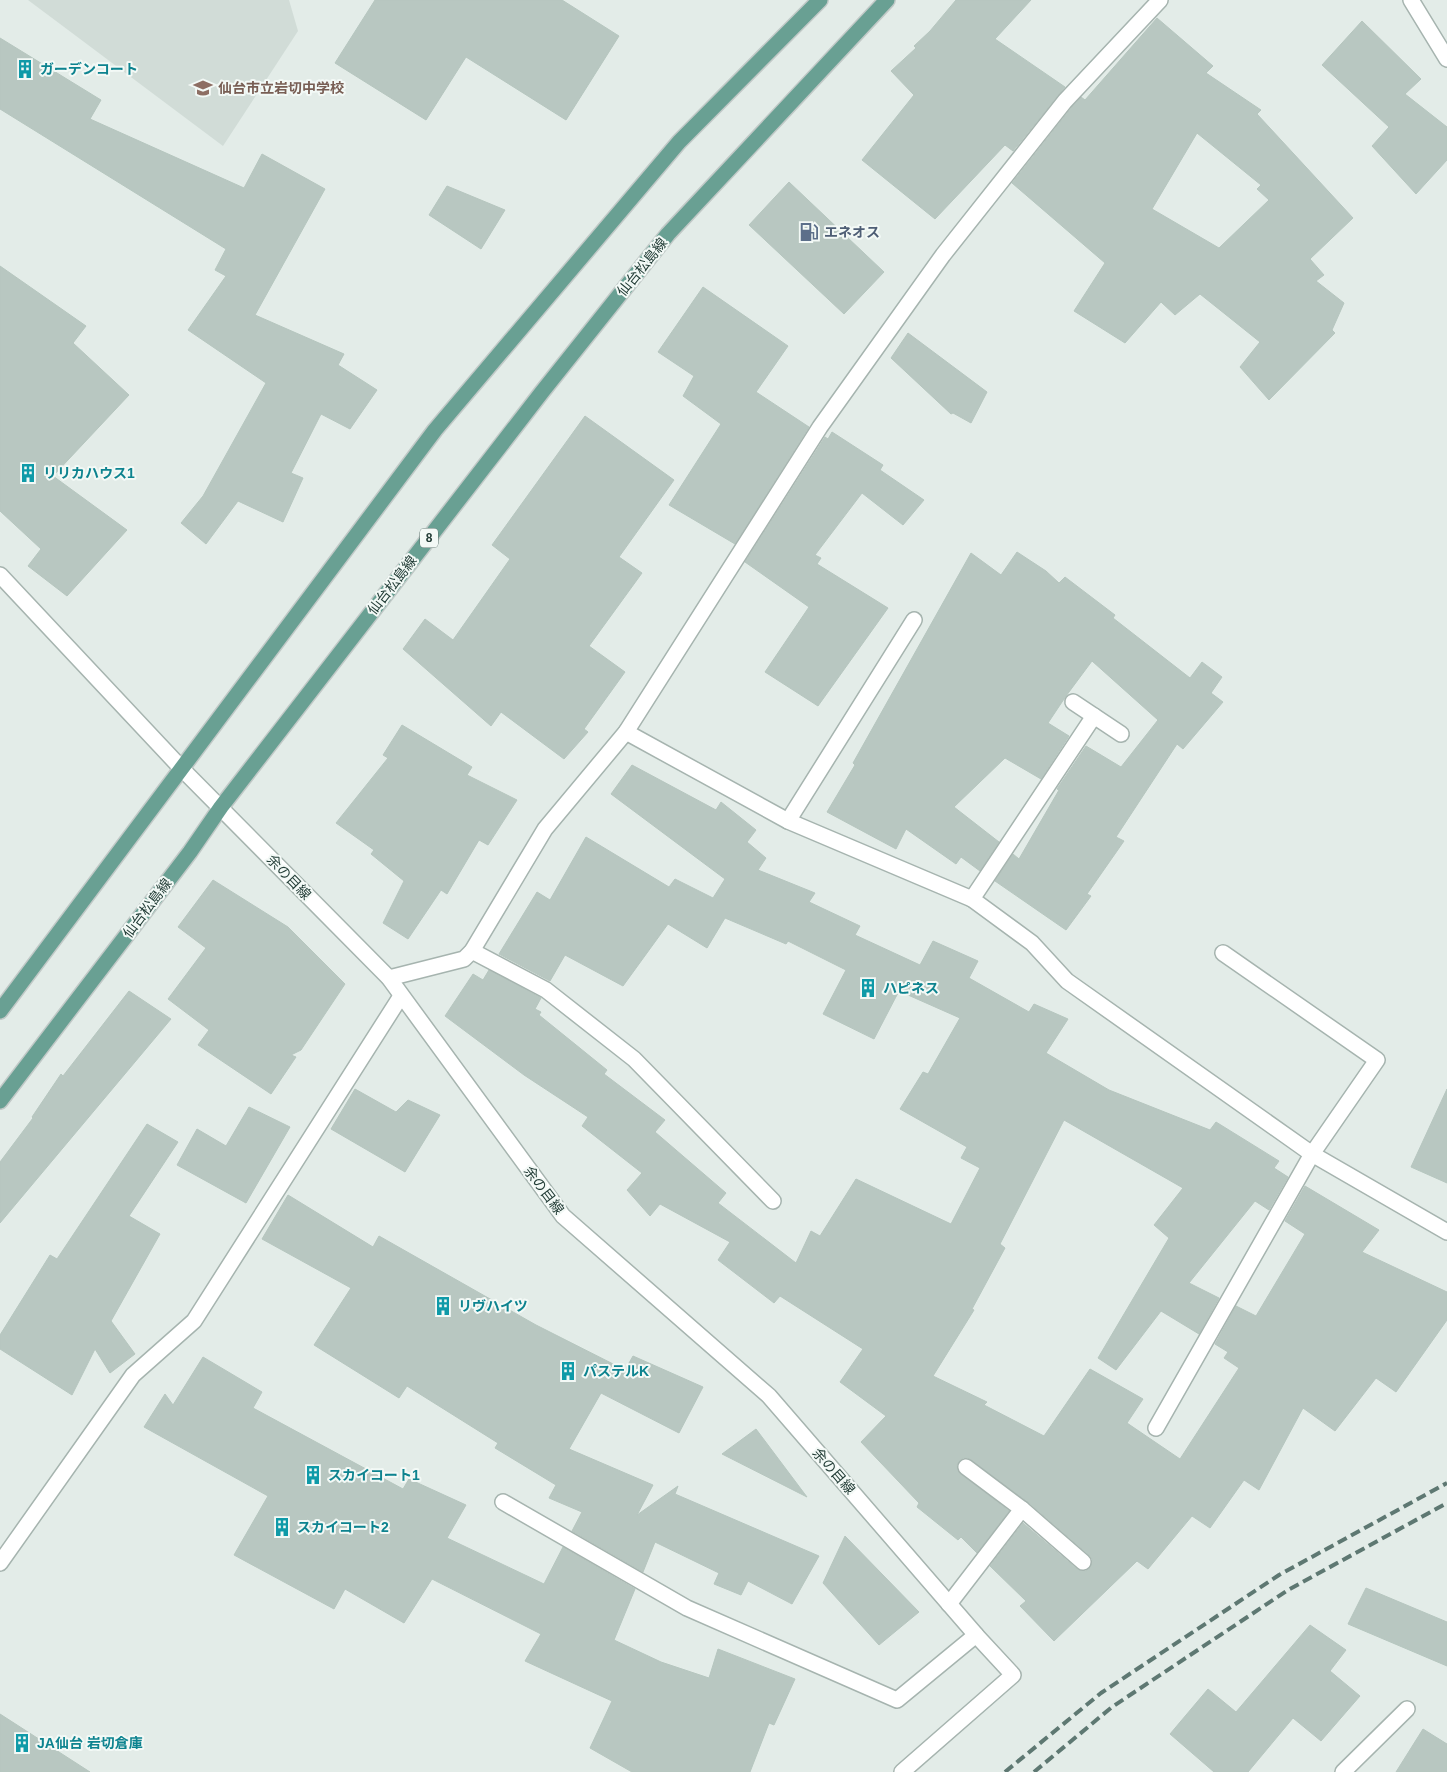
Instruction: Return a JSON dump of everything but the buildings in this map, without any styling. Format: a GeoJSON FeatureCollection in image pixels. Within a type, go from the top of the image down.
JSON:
{"type":"FeatureCollection","features":[{"type":"Feature","properties":{"kind":"main road"},"geometry":{"type":"LineString","coordinates":[[0,1011],[435,430],[679,142],[820,0]]}},
{"type":"Feature","properties":{"kind":"main road","name":"仙台松島線"},"geometry":{"type":"LineString","coordinates":[[0,1101],[190,852],[221,807],[542,392],[668,234],[887,0]]}},
{"type":"Feature","properties":{"kind":"street"},"geometry":{"type":"LineString","coordinates":[[389,978],[464,959],[472,951],[545,828],[626,732],[820,427],[943,255],[1065,101],[1160,0]]}},
{"type":"Feature","properties":{"kind":"street"},"geometry":{"type":"LineString","coordinates":[[1411,0],[1447,59]]}},
{"type":"Feature","properties":{"kind":"street","name":"余の目線"},"geometry":{"type":"LineString","coordinates":[[0,574],[182,769],[389,978],[563,1216],[769,1396],[976,1635],[1013,1675],[902,1772]]}},
{"type":"Feature","properties":{"kind":"street"},"geometry":{"type":"LineString","coordinates":[[788,821],[914,620]]}},
{"type":"Feature","properties":{"kind":"street"},"geometry":{"type":"LineString","coordinates":[[1073,702],[1121,734]]}},
{"type":"Feature","properties":{"kind":"street"},"geometry":{"type":"LineString","coordinates":[[972,899],[1094,716]]}},
{"type":"Feature","properties":{"kind":"street"},"geometry":{"type":"LineString","coordinates":[[626,732],[788,821],[972,899],[1032,943],[1068,981],[1312,1154],[1447,1232]]}},
{"type":"Feature","properties":{"kind":"street"},"geometry":{"type":"LineString","coordinates":[[472,951],[546,990],[634,1059],[773,1201]]}},
{"type":"Feature","properties":{"kind":"street"},"geometry":{"type":"LineString","coordinates":[[1156,1428],[1312,1154],[1377,1060],[1223,953]]}},
{"type":"Feature","properties":{"kind":"street"},"geometry":{"type":"LineString","coordinates":[[0,1563],[133,1375],[194,1321],[401,996]]}},
{"type":"Feature","properties":{"kind":"street"},"geometry":{"type":"LineString","coordinates":[[966,1467],[1022,1509],[1083,1562]]}},
{"type":"Feature","properties":{"kind":"street"},"geometry":{"type":"LineString","coordinates":[[503,1502],[687,1608],[897,1700],[976,1635]]}},
{"type":"Feature","properties":{"kind":"street"},"geometry":{"type":"LineString","coordinates":[[949,1604],[1022,1509]]}},
{"type":"Feature","properties":{"kind":"street"},"geometry":{"type":"LineString","coordinates":[[1343,1772],[1407,1709]]}},
{"type":"Feature","properties":{"kind":"shaded area","name":"仙台市立岩切中学校"},"geometry":{"type":"Polygon","coordinates":[[[28,0],[289,0],[298,31],[223,146],[28,0]]]}},
{"type":"Feature","properties":{"kind":"railway"},"geometry":{"type":"LineString","coordinates":[[1005,1772],[1101,1693],[1279,1575],[1447,1483]]}},
{"type":"Feature","properties":{"kind":"railway"},"geometry":{"type":"LineString","coordinates":[[1034,1772],[1112,1707],[1288,1590],[1447,1503]]}},
{"type":"Feature","properties":{"kind":"place","name":"ガーデンコート"},"geometry":{"type":"Point","coordinates":[25,69]}},
{"type":"Feature","properties":{"kind":"place","name":"仙台市立岩切中学校"},"geometry":{"type":"Point","coordinates":[203,88]}},
{"type":"Feature","properties":{"kind":"place","name":"エネオス"},"geometry":{"type":"Point","coordinates":[809,232]}},
{"type":"Feature","properties":{"kind":"place","name":"リリカハウス1"},"geometry":{"type":"Point","coordinates":[28,473]}},
{"type":"Feature","properties":{"kind":"place","name":"ハピネス"},"geometry":{"type":"Point","coordinates":[868,988]}},
{"type":"Feature","properties":{"kind":"place","name":"リヴハイツ"},"geometry":{"type":"Point","coordinates":[443,1306]}},
{"type":"Feature","properties":{"kind":"place","name":"パステルK"},"geometry":{"type":"Point","coordinates":[568,1371]}},
{"type":"Feature","properties":{"kind":"place","name":"スカイコート1"},"geometry":{"type":"Point","coordinates":[313,1475]}},
{"type":"Feature","properties":{"kind":"place","name":"スカイコート2"},"geometry":{"type":"Point","coordinates":[282,1527]}},
{"type":"Feature","properties":{"kind":"place","name":"JA仙台 岩切倉庫"},"geometry":{"type":"Point","coordinates":[22,1743]}}]}
